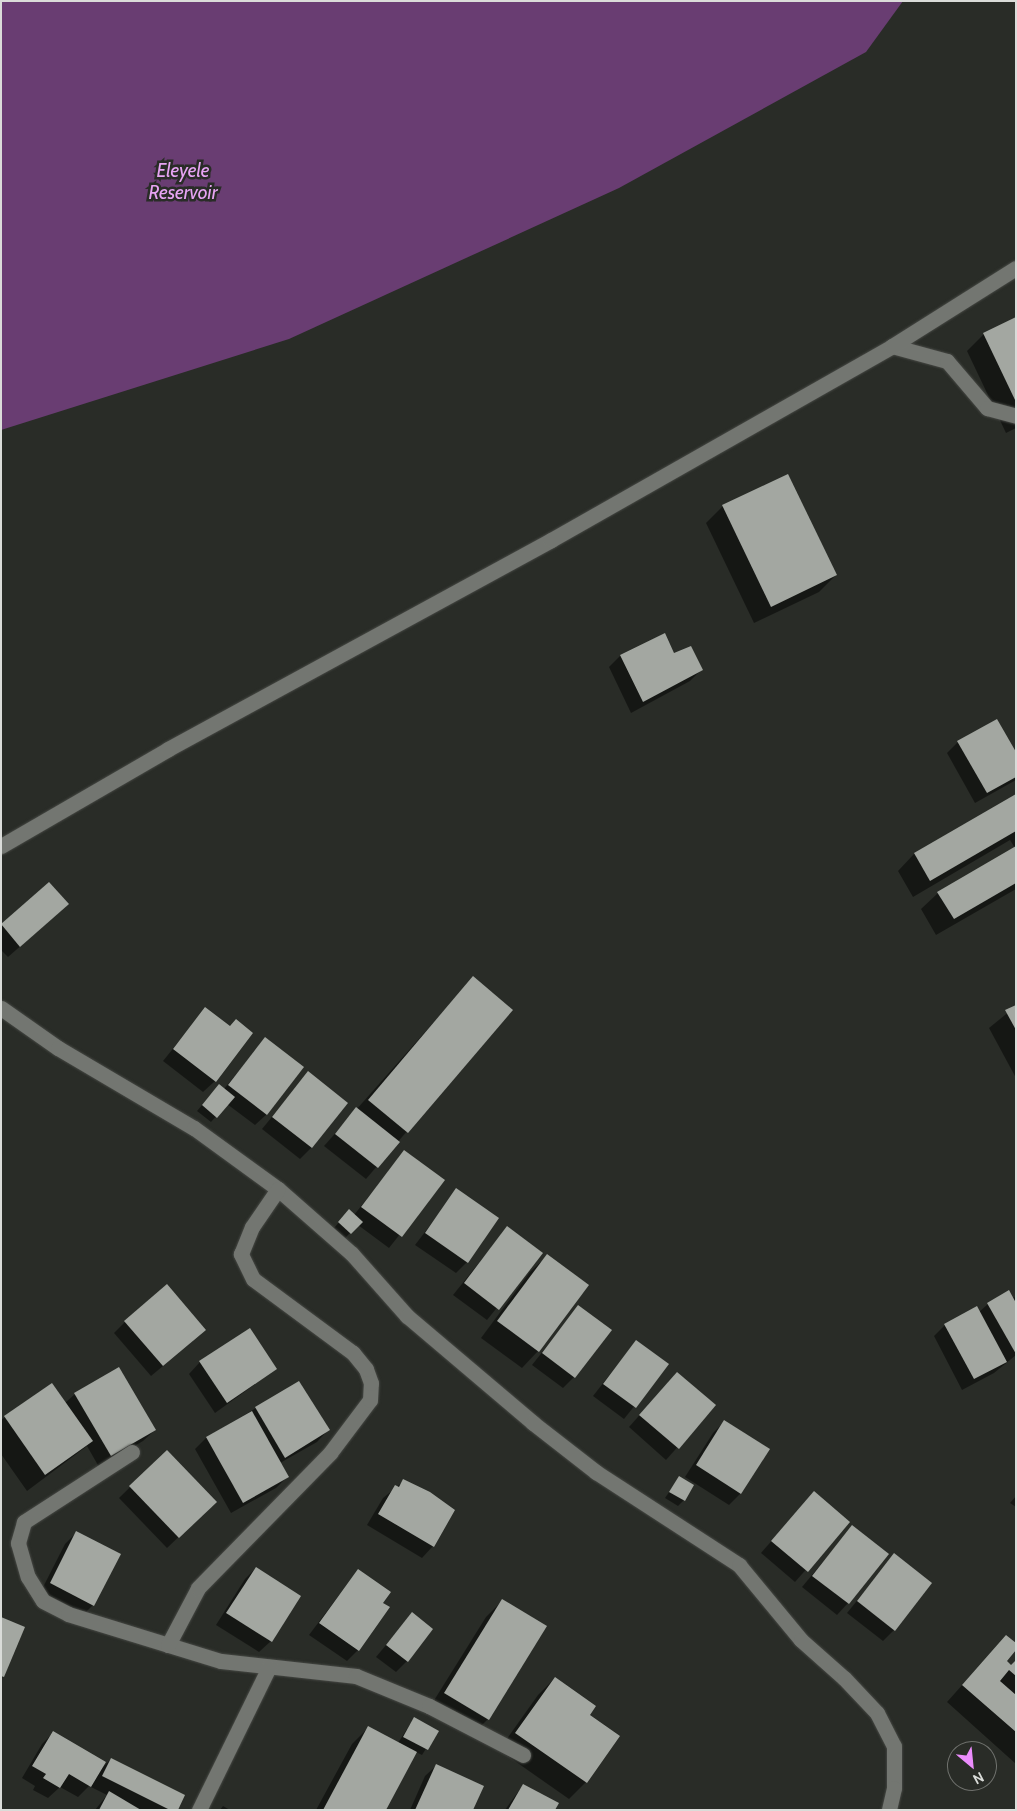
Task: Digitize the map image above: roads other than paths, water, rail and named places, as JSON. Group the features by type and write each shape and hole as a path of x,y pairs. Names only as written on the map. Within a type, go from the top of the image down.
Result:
{"street":[{"path":"1,846 168,749 393,628 892,346 1016,268"},
{"path":"892,346 947,361 987,408 1016,416"},
{"path":"1,1008 58,1048 194,1128 278,1189 352,1254 407,1316 533,1423 596,1472 739,1565 801,1640 844,1678 877,1714 894,1746 894,1788 889,1810"},
{"path":"168,1645 198,1588 330,1453 370,1400 371,1383 353,1353 254,1279 242,1254 252,1227 278,1189"},
{"path":"132,1452 24,1522 18,1543 28,1577 43,1601 68,1614 222,1660 356,1676 428,1706 523,1755"},
{"path":"199,1810 269,1667"}],"water":[{"name":"Eleyele Reservoir","path":"1,1 903,1 866,52 619,188 289,339 1,430"}]}
